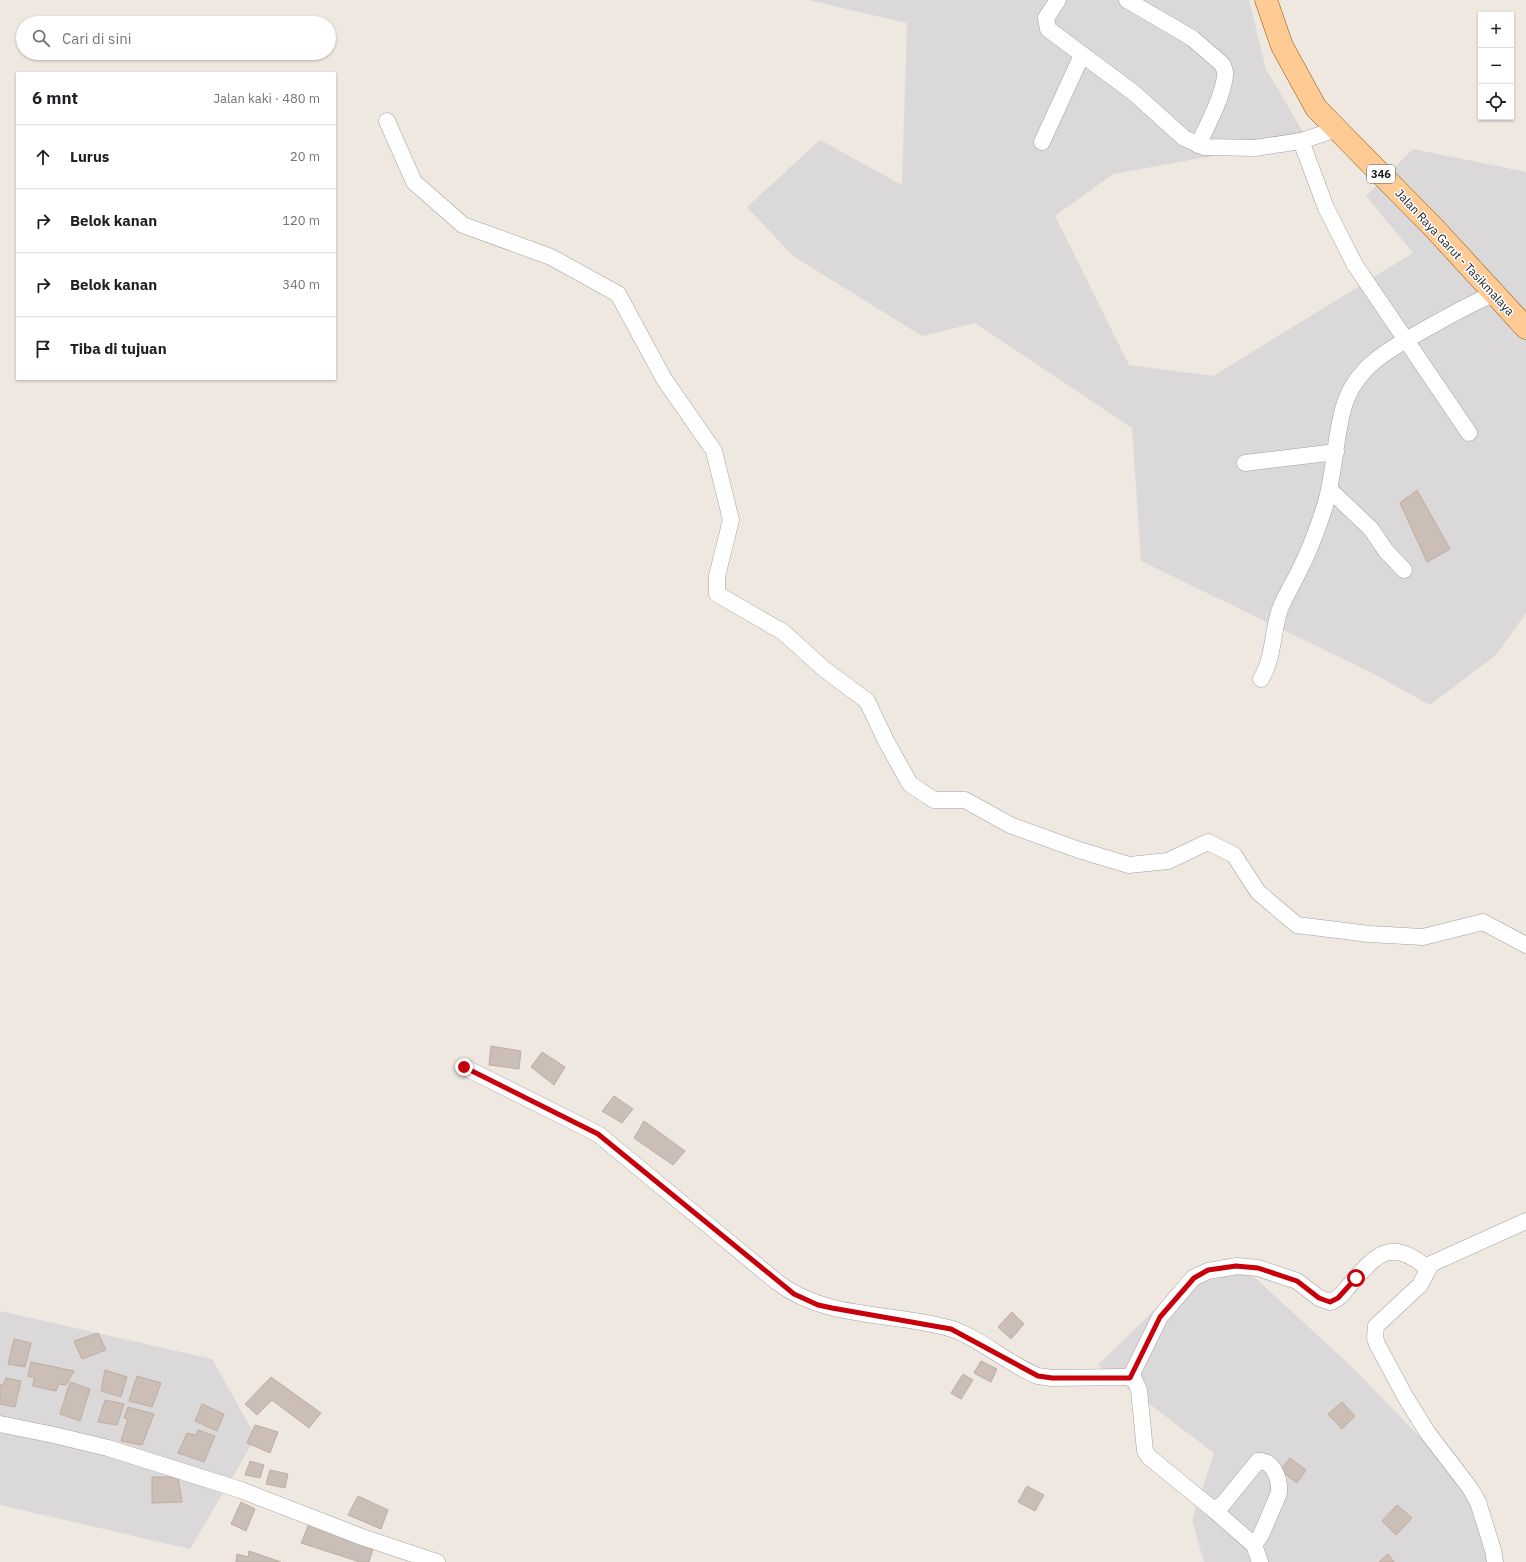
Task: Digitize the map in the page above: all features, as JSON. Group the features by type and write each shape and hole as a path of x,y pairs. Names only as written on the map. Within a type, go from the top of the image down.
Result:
{"main road":[{"name":"Jalan Raya Garut - Tasikmalaya","path":"1266,0 1282,46 1316,108 1495,292 1526,328"}],"street":[{"path":"1058,0 1046,18 1047,27 1134,93 1184,138 1198,145 1217,148 1255,148 1301,141 1337,129"},
{"path":"1128,0 1192,38 1222,64 1225,77 1214,112 1198,145"},
{"path":"1042,142 1082,55"},
{"path":"387,121 414,182 463,225 550,257 618,294 664,379 714,451 731,520 717,576 717,594 783,632 824,669 867,701 886,741 910,784 934,800 965,800 1010,825 1079,850 1129,865 1168,861 1208,842 1234,855 1258,892 1297,925 1369,934 1423,937 1483,922 1526,945"},
{"path":"1301,141 1326,208 1355,265 1469,433"},
{"path":"1261,679 1268,665 1282,604 1306,557 1330,490 1344,405 1353,386 1373,361 1406,339 1461,308 1495,292"},
{"path":"1244,463 1336,452"},
{"path":"1330,490 1371,529 1386,551 1404,570"},
{"path":"464,1067 598,1134 777,1282 806,1300 832,1308 951,1329 1038,1376 1052,1378 1130,1378 1136,1382 1139,1390 1146,1451 1149,1457 1254,1545 1260,1562"},
{"path":"1495,1562 1493,1550 1478,1502 1470,1488 1427,1432 1388,1367 1376,1340 1376,1326 1423,1271 1434,1262 1526,1221"},
{"path":"1130,1378 1160,1317 1194,1278 1208,1270 1236,1266 1258,1268 1297,1281 1319,1298 1330,1302 1338,1298 1364,1269 1380,1255 1389,1251 1397,1251 1423,1271"},
{"path":"0,1424 108,1448 241,1490 362,1537 437,1562"},
{"path":"1214,1510 1223,1504 1255,1463 1262,1461 1273,1469 1279,1477 1279,1493 1261,1535 1254,1545"}],"shaded area":[{"path":"808,0 1249,0 1266,69 1307,139 1113,174 1055,216 1129,365 1213,376 1413,253 1366,196 1413,149 1526,172 1526,613 1496,655 1430,705 1372,673 1141,561 1132,428 975,323 922,336 793,256 747,207 820,140 902,185 907,23"},
{"path":"1238,1262 1353,1368 1470,1489 1488,1562 1204,1562 1192,1520 1214,1453 1098,1365 1177,1288"},
{"path":"0,1311 212,1359 256,1437 190,1549 0,1505"}],"building":[{"path":"1417,490 1450,549 1427,562 1400,503"},
{"path":"491,1046 521,1051 519,1069 489,1065"},
{"path":"542,1052 565,1067 554,1085 531,1067"},
{"path":"614,1096 633,1109 622,1123 602,1111"},
{"path":"644,1121 685,1151 673,1165 634,1138"},
{"path":"1012,1312 1024,1324 1011,1339 998,1327"},
{"path":"98,1333 106,1350 82,1359 74,1341"},
{"path":"14,1339 31,1343 25,1367 8,1364"},
{"path":"981,1361 997,1369 991,1382 974,1373"},
{"path":"31,1362 74,1371 66,1385 59,1384 56,1391 33,1386 34,1378 28,1376"},
{"path":"105,1370 127,1377 121,1397 101,1391"},
{"path":"963,1374 973,1380 961,1399 951,1393"},
{"path":"137,1376 161,1383 152,1407 129,1401"},
{"path":"271,1377 321,1413 309,1428 272,1400 257,1415 245,1404"},
{"path":"6,1378 21,1381 15,1407 0,1404 0,1384 3,1385"},
{"path":"70,1382 90,1389 80,1421 60,1414"},
{"path":"105,1400 124,1404 117,1425 98,1422"},
{"path":"1342,1402 1355,1416 1342,1429 1328,1414"},
{"path":"202,1404 224,1414 217,1431 195,1421"},
{"path":"128,1407 154,1414 142,1445 121,1441 128,1419 124,1418"},
{"path":"255,1425 278,1432 270,1453 247,1443"},
{"path":"198,1430 215,1436 204,1462 178,1453 187,1433 196,1435"},
{"path":"1290,1458 1306,1470 1297,1483 1280,1470"},
{"path":"250,1461 264,1465 260,1478 245,1475"},
{"path":"270,1470 288,1474 285,1488 266,1484"},
{"path":"152,1477 178,1477 182,1502 152,1503"},
{"path":"1027,1486 1044,1495 1035,1511 1018,1502"},
{"path":"358,1496 388,1510 381,1529 348,1515"},
{"path":"241,1502 255,1509 246,1531 231,1524"},
{"path":"1397,1505 1412,1518 1396,1535 1382,1521"},
{"path":"309,1524 373,1549 369,1562 360,1562 301,1543"},
{"path":"249,1551 281,1562 236,1562 237,1554 248,1557"},
{"path":"1388,1554 1394,1562 1379,1562"}],"route":[{"path":"464,1067 598,1134 777,1282 794,1294 818,1305 944,1327 958,1331 1030,1373 1038,1376 1052,1378 1130,1378 1160,1317 1194,1278 1208,1270 1236,1266 1258,1268 1297,1281 1319,1298 1330,1302 1338,1298 1356,1278"}]}
